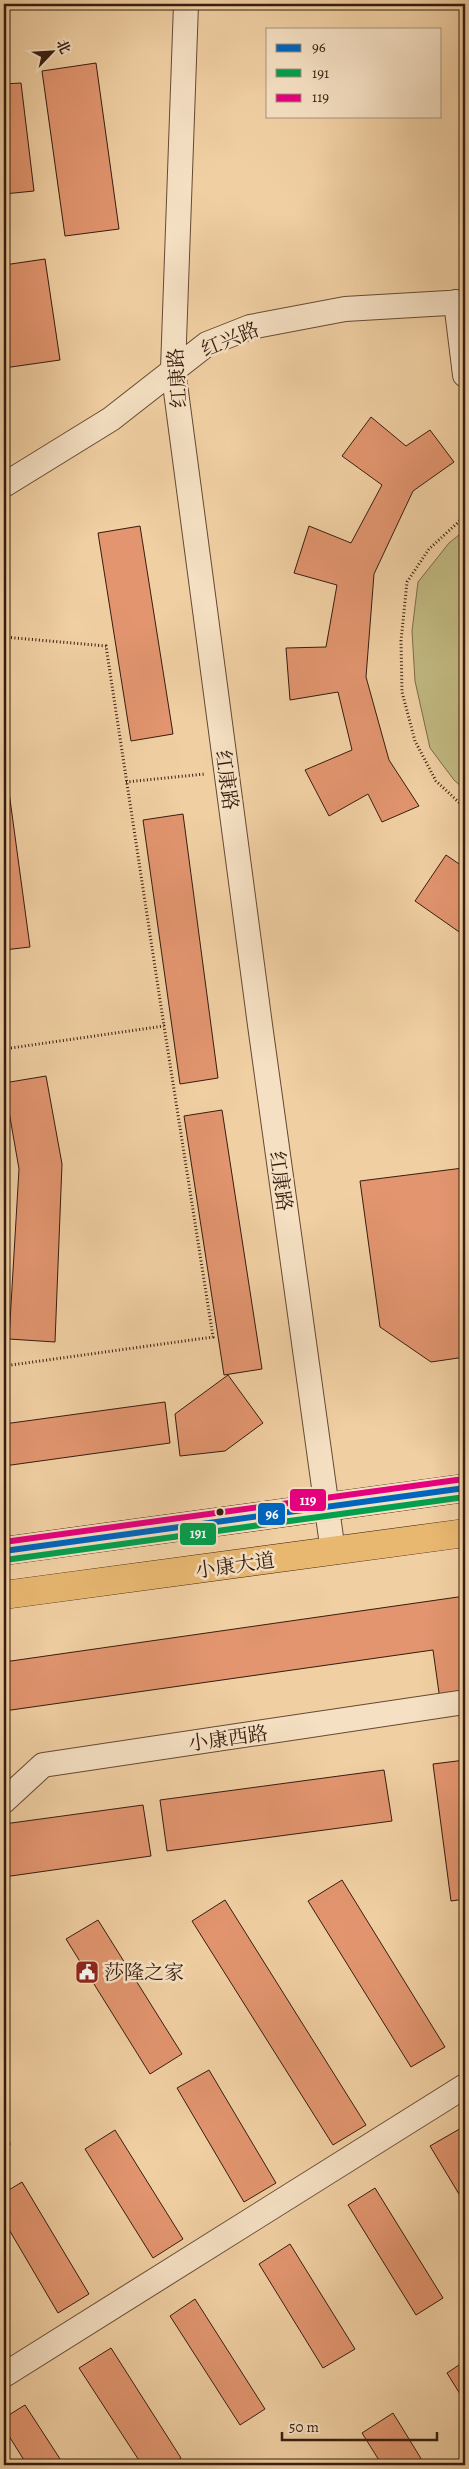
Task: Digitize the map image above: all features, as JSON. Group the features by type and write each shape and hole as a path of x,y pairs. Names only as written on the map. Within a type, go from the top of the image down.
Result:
{"main road":[{"path":"4,1551 465,1488"},
{"name":"小康大道","path":"4,1595 465,1533"}],"street":[{"name":"红康路","path":"186,4 173,369 333,1552"},
{"name":"红兴路","path":"4,485 111,419 207,344 250,327 345,309 460,302"},
{"path":"460,302 465,375"},
{"name":"小康西路","path":"4,1801 43,1765 465,1702"},
{"path":"4,2375 465,2086"}],"path":[{"path":"465,516 428,549 407,582 401,641 402,692 415,741 436,781 465,808"},
{"path":"4,636 106,646 212,1337 4,1366"},
{"path":"126,782 226,772"},
{"path":"4,1049 164,1026"}],"shaded area":[{"path":"465,530 465,790 454,780 430,748 415,681 412,631 418,582 449,543"}],"building":[{"path":"96,63 119,229 65,236 42,71"},
{"path":"21,83 34,191 4,194 4,84"},
{"path":"45,259 60,360 4,368 4,265"},
{"path":"371,417 406,446 430,430 454,462 413,491 374,574 366,677 389,760 419,806 382,822 368,794 329,816 305,770 352,750 338,692 290,700 286,648 326,647 337,585 294,573 309,526 351,543 382,485 342,456"},
{"path":"140,526 173,734 131,741 98,533"},
{"path":"4,755 30,947 4,950"},
{"path":"183,814 218,1078 180,1084 143,820"},
{"path":"446,855 465,868 465,936 415,901"},
{"path":"46,1076 62,1164 55,1342 9,1339 19,1169 4,1083"},
{"path":"222,1110 262,1369 224,1375 184,1116"},
{"path":"463,1168 465,1187 465,1357 431,1362 380,1327 360,1181"},
{"path":"228,1375 263,1423 225,1451 180,1456 175,1414"},
{"path":"165,1402 170,1443 4,1466 4,1424"},
{"path":"465,1596 465,1696 440,1700 433,1650 4,1711 4,1662"},
{"path":"465,1760 465,1899 451,1901 433,1764"},
{"path":"384,1770 392,1821 167,1851 160,1800"},
{"path":"143,1805 151,1856 4,1877 4,1824"},
{"path":"342,1880 445,2047 411,2067 308,1901"},
{"path":"225,1900 366,2125 333,2145 192,1921"},
{"path":"98,1920 182,2054 150,2074 66,1939"},
{"path":"209,2070 276,2183 244,2202 177,2088"},
{"path":"4,2090 10,2145 4,2145"},
{"path":"463,2127 465,2131 465,2204 430,2146"},
{"path":"115,2130 183,2239 153,2258 85,2149"},
{"path":"22,2182 89,2294 58,2313 4,2221 4,2193"},
{"path":"375,2188 443,2298 416,2315 348,2205"},
{"path":"290,2244 355,2349 323,2368 259,2264"},
{"path":"195,2299 265,2409 240,2425 170,2316"},
{"path":"111,2348 181,2458 170,2465 142,2465 79,2368"},
{"path":"465,2361 465,2402 447,2373"},
{"path":"25,2405 64,2465 27,2465 4,2428 4,2418"},
{"path":"393,2413 425,2465 382,2465 362,2433"}],"transit line":[{"name":"119","path":"4,1542 464,1479"},
{"name":"96","path":"4,1551 465,1488"},
{"name":"191","path":"5,1560 465,1497"}],"place":[{"name":"莎隆之家","path":"87,1972"}]}
